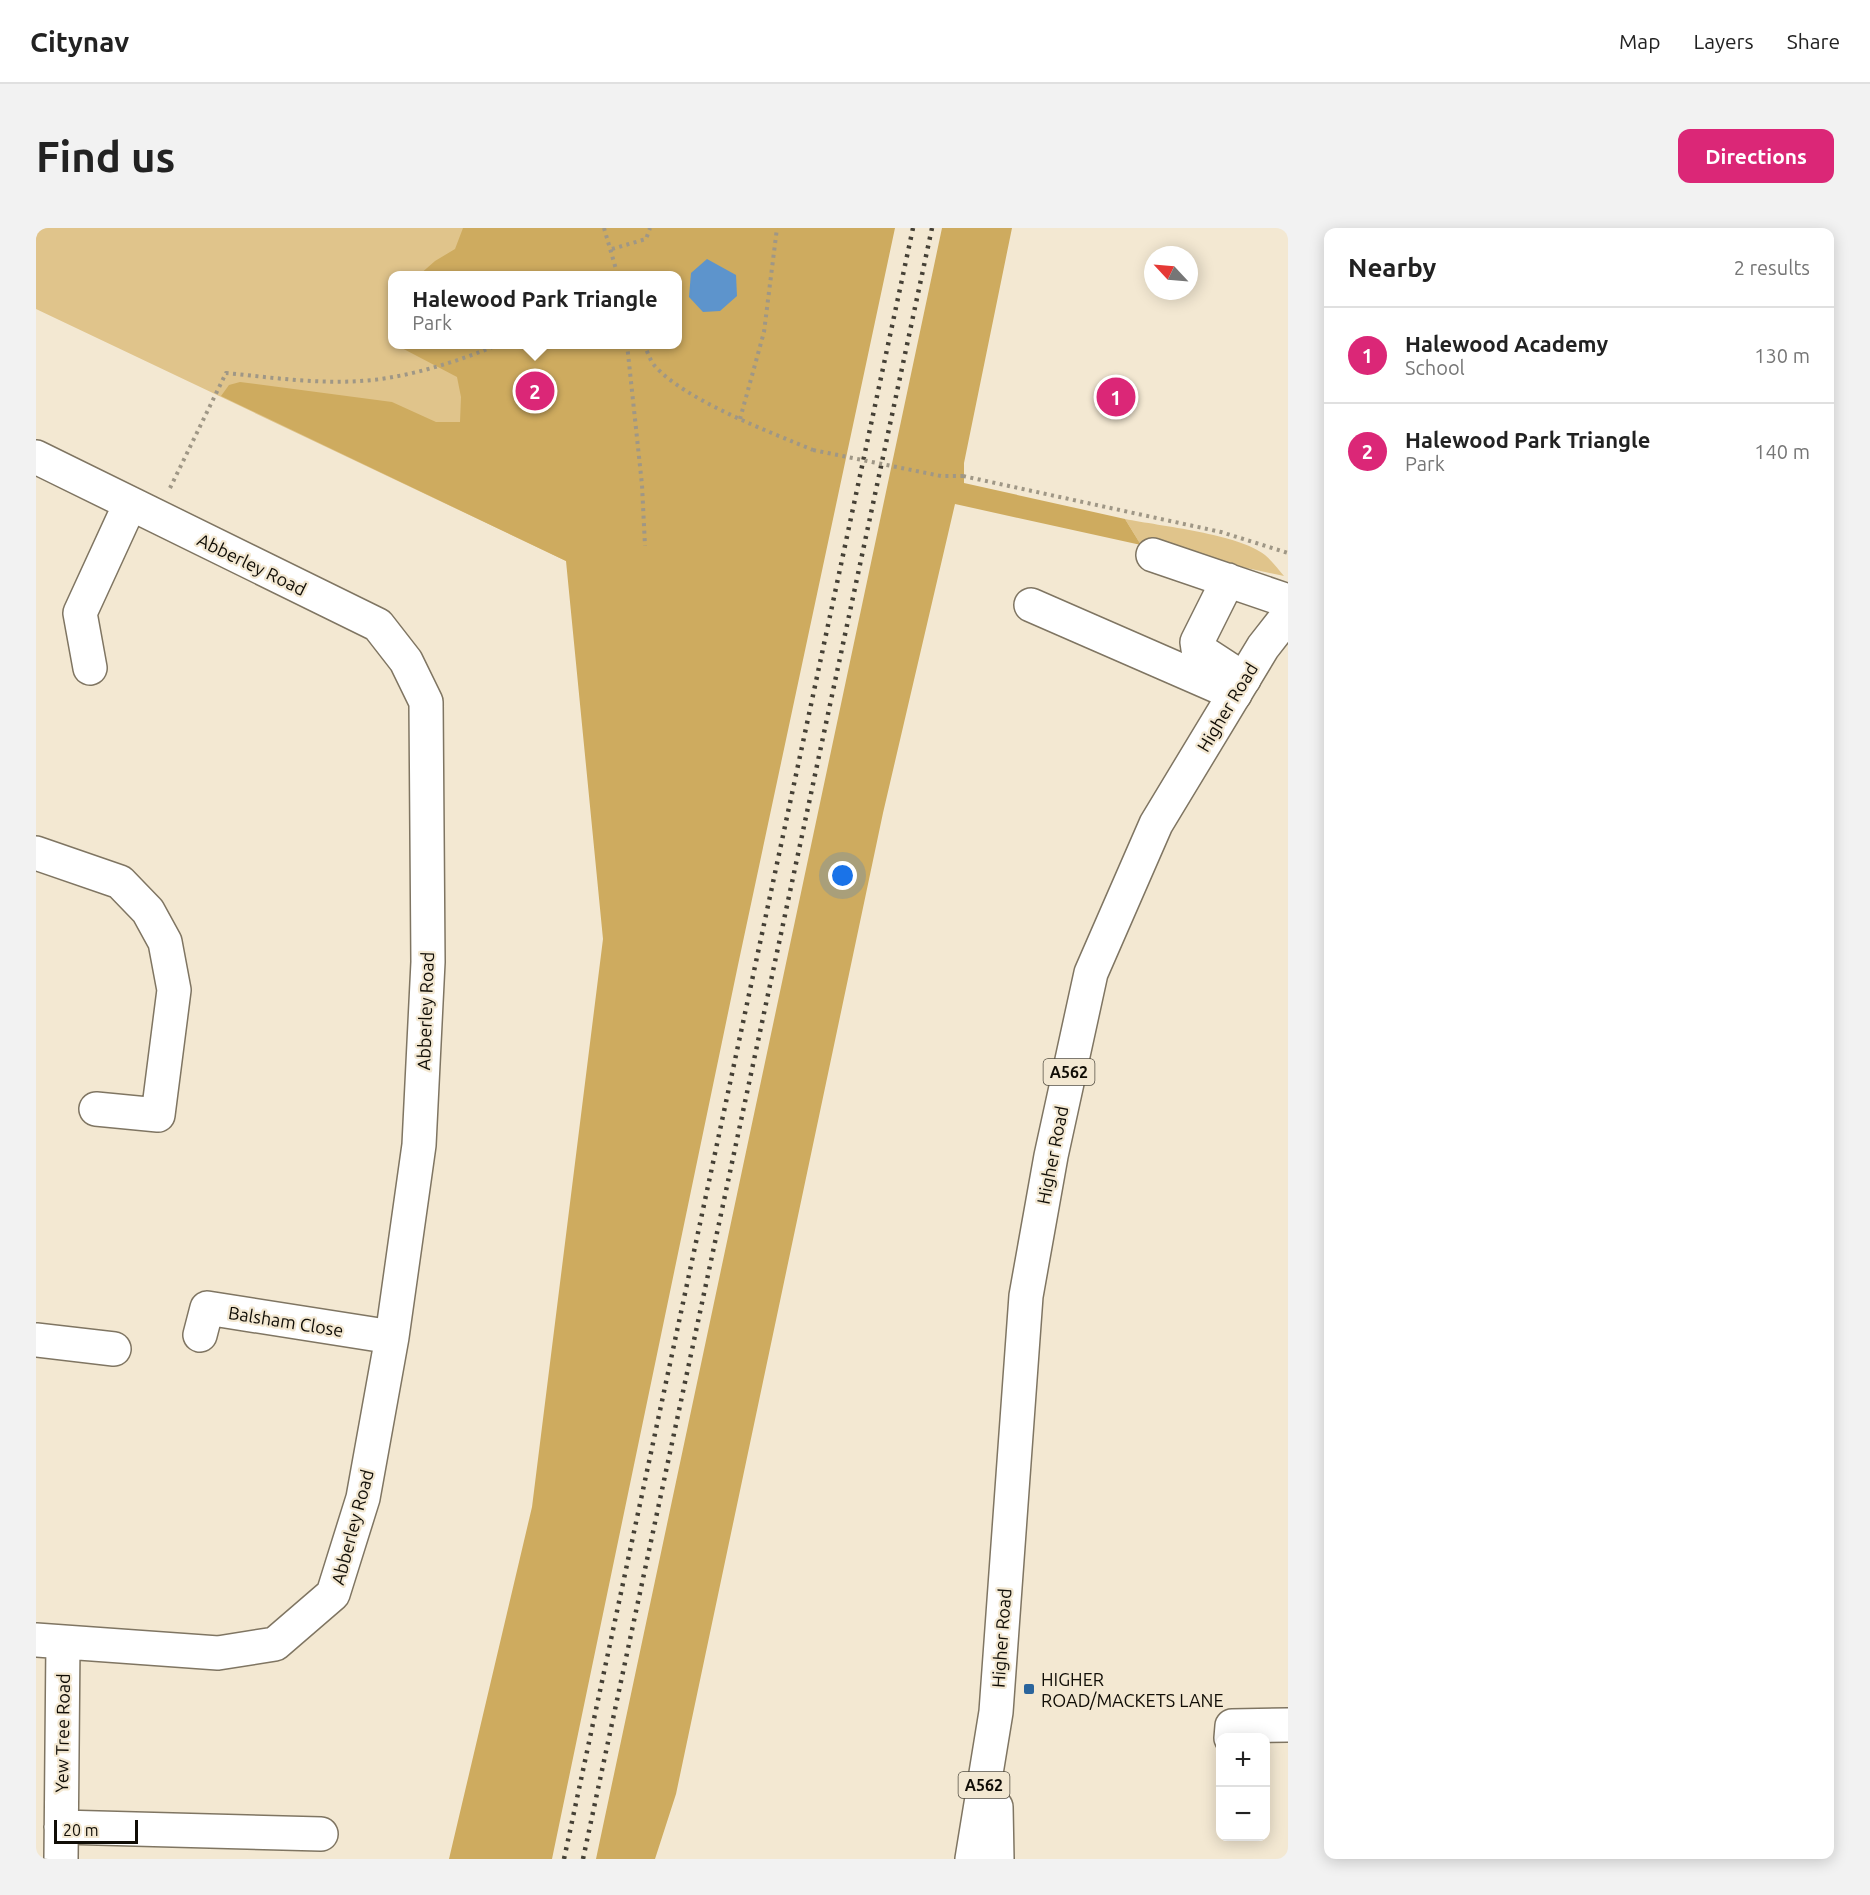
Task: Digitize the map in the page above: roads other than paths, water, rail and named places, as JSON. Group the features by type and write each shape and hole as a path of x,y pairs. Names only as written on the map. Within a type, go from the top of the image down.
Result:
{"main road":[{"name":"Abberley Road","path":"36,457 378,625 406,661 426,702 428,962 419,1145 392,1337 363,1498 333,1594 274,1644 218,1653 162,1647"},
{"path":"90,668 80,613 143,510"},
{"path":"1153,555 1288,601"},
{"path":"1228,580 1197,642 1198,649 1239,686"},
{"path":"1031,605 1239,686"},
{"name":"Higher Road","path":"997,1859 996,1712 1026,1296 1051,1156 1091,973 1156,824 1263,647 1288,615"},
{"path":"36,853 120,882 148,911 165,942 174,990 158,1114 96,1109"},
{"name":"Balsham Close","path":"201,1335 207,1308 392,1337"},
{"path":"36,1340 114,1349"},
{"name":"Yew Tree Road","path":"61,1859 50,1641 162,1647"},
{"name":"Higher Road","path":"972,1859 996,1712"},
{"path":"1232,1733 1232,1726 1288,1725"},
{"path":"61,1827 321,1834"}],"water":[{"path":"707,259 736,275 737,296 720,311 703,312 689,297 691,273"}],"railway":[{"path":"564,1859 913,228"},
{"path":"583,1859 932,228"}],"place":[{"name":"Halewood Park Triangle","path":"535,391"},
{"name":"Halewood Academy","path":"1116,397"},
{"name":"HIGHER ROAD/MACKETS LANE","path":"1029,1689"}]}
